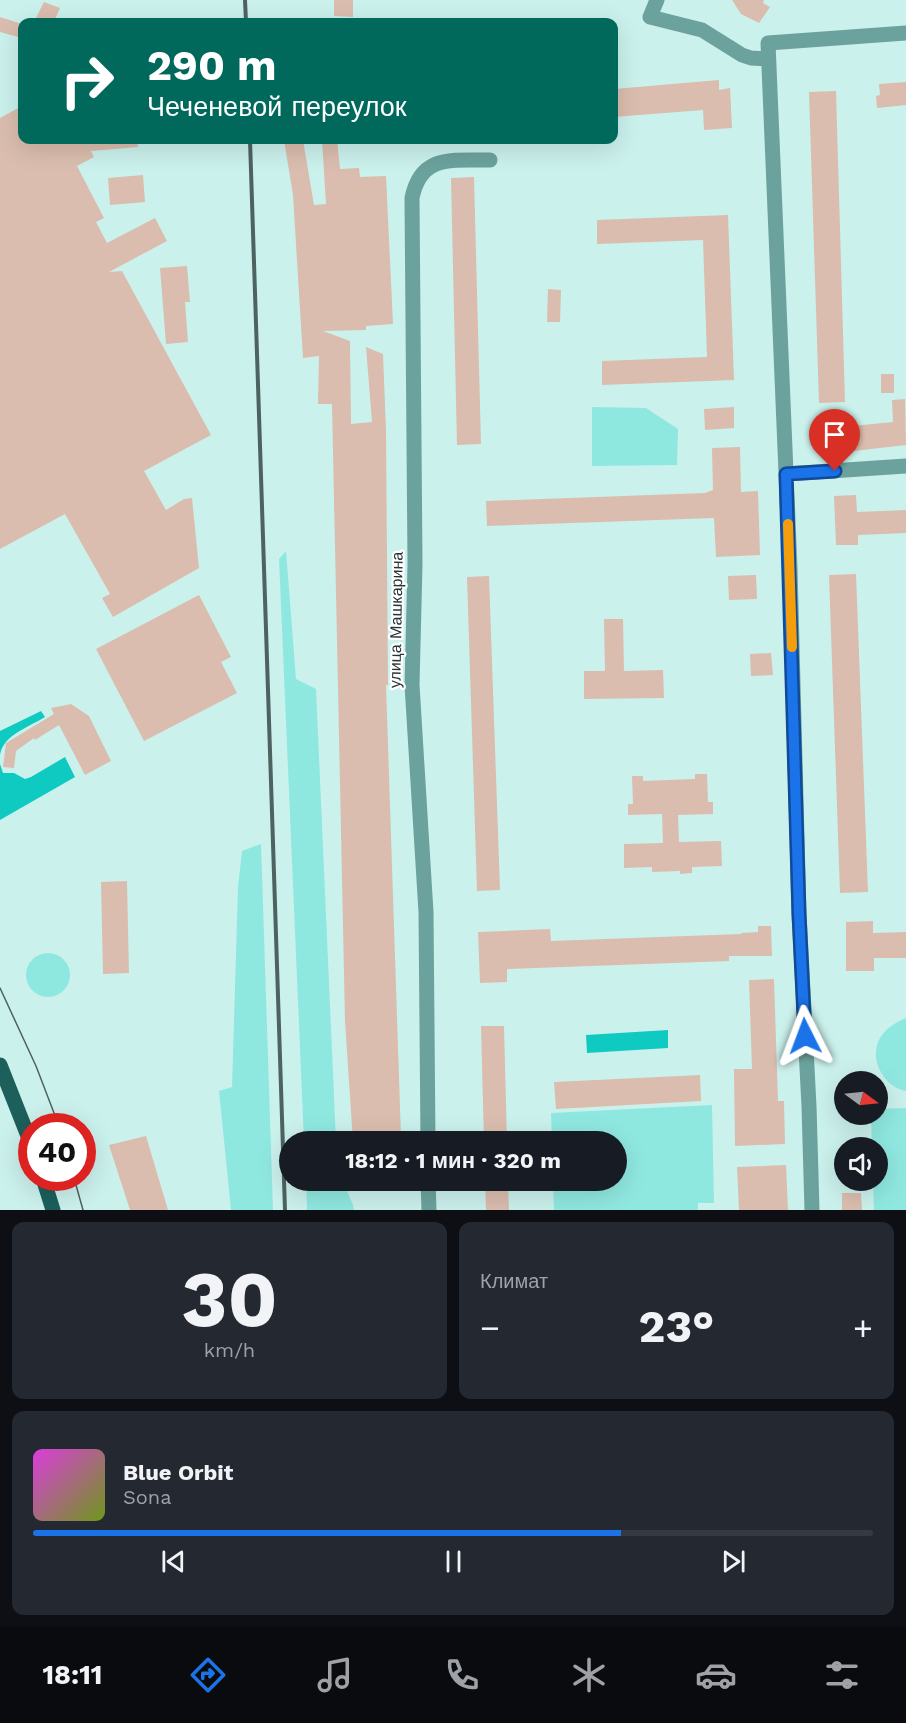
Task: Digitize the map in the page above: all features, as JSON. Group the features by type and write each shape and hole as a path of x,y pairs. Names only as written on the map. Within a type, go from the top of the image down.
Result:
{"main road":[{"path":"0,1065 19,1113"},
{"path":"47,1191 52,1210"}],"street":[{"path":"657,0 650,17 702,30 742,55 751,58 768,51 906,33"},
{"path":"768,51 786,474 799,914 812,1210"},
{"name":"улица Машкарина","path":"428,1131 426,912 412,685 415,564 412,198 417,178 429,166 447,161 490,160"},
{"path":"786,474 906,466"},
{"path":"428,1191 429,1210"}],"shaded area":[{"path":"592,407 646,408 678,429 677,465 592,466"},
{"path":"286,551 296,679 316,689 336,1131 304,1131 279,559"},
{"path":"41,711 45,717 11,737 2,748 0,755 0,731"},
{"path":"65,757 75,777 0,820 0,764 3,773 14,773 25,779"},
{"path":"261,844 273,1210 231,1210 219,1091 232,1087 238,887 242,851"},
{"path":"48,953 63,960 70,975 63,990 48,997 33,990 26,975 33,960"},
{"path":"906,1018 906,1091 888,1081 888,1071 880,1071 876,1055 882,1035"},
{"path":"668,1030 668,1048 587,1053 586,1035"},
{"path":"712,1105 714,1203 698,1203 698,1210 554,1210 553,1191 627,1191 627,1131 552,1131 551,1113"},
{"path":"906,1108 906,1210 874,1210 873,1191 888,1191 888,1137 872,1137 871,1125 888,1125 888,1109"},
{"path":"306,1191 347,1191 354,1210 307,1210"}],"building":[{"path":"334,0 353,0 353,17 334,16"},
{"path":"732,0 764,0 763,3 770,7 759,23 741,14"},
{"path":"44,2 60,8 56,18 36,18"},
{"path":"0,17 18,23 18,37 0,32"},
{"path":"719,80 719,90 730,88 732,128 704,130 703,110 618,117 618,89"},
{"path":"906,82 906,105 877,108 876,96 880,95 879,84"},
{"path":"836,91 845,402 819,403 809,92"},
{"path":"18,108 18,144 138,144 138,147 91,151 94,157 77,166 104,218 96,222 107,243 155,218 167,241 109,272 122,271 211,435 144,471 166,510 184,499 192,498 199,568 113,617 102,598 110,594 65,514 0,549 0,118"},
{"path":"285,144 304,144 314,205 326,204 322,144 337,144 340,169 359,168 360,177 386,176 393,324 366,326 366,330 323,331 350,341 351,424 372,422 366,347 383,354 386,431 388,685 386,685 401,1131 352,1131 345,1021 332,404 318,404 319,356 303,358 293,195"},
{"path":"143,175 145,202 110,205 108,178"},
{"path":"474,177 481,444 457,445 451,178"},
{"path":"728,215 734,380 602,385 602,361 707,357 703,240 597,244 597,220"},
{"path":"187,266 190,302 185,302 188,342 166,344 160,268"},
{"path":"548,289 561,290 560,322 547,322"},
{"path":"881,374 894,374 894,393 881,393"},
{"path":"905,399 906,445 819,455 817,435 831,433 831,428 893,422 892,400"},
{"path":"734,407 734,428 705,430 704,409"},
{"path":"740,447 741,492 758,491 760,555 716,557 714,518 487,526 486,501 705,493 713,490 712,448"},
{"path":"856,495 857,512 906,510 906,533 858,535 858,545 836,545 834,496"},
{"path":"856,574 868,892 840,893 829,575"},
{"path":"756,575 757,599 729,600 728,576"},
{"path":"489,576 500,890 477,891 467,577"},
{"path":"199,595 231,657 221,662 237,693 144,741 96,649"},
{"path":"604,619 623,619 624,671 663,670 664,698 584,699 584,671 605,671"},
{"path":"771,653 773,675 751,676 750,654"},
{"path":"71,704 89,716 111,761 85,775 59,725 35,740 34,738 16,751 14,768 3,767 6,743 54,714 51,708"},
{"path":"695,774 707,774 708,802 713,802 713,814 678,815 679,842 721,841 722,866 692,867 692,873 680,874 680,871 652,872 652,867 624,868 624,844 663,843 662,814 628,815 628,804 633,804 632,776 643,776 643,781 695,779"},
{"path":"127,881 129,973 103,974 101,882"},
{"path":"873,921 873,933 906,932 906,958 874,958 874,971 846,971 846,922"},
{"path":"758,926 771,926 772,956 729,956 729,961 507,969 507,982 480,983 478,932 550,929 551,941 741,934 758,932"},
{"path":"774,979 778,1101 784,1101 785,1144 735,1146 734,1069 752,1069 749,980"},
{"path":"481,1026 504,1026 507,1131 484,1131"},
{"path":"700,1075 701,1101 556,1109 554,1082"},
{"path":"146,1136 168,1210 130,1210 109,1145"},
{"path":"786,1165 788,1210 739,1210 737,1167"},
{"path":"485,1191 508,1191 509,1210 486,1210"},
{"path":"842,1193 861,1193 862,1210 842,1210"}],"tram line":[{"path":"0,988 36,1066 54,1113"},
{"path":"78,1191 83,1210"}],"railway":[{"path":"245,0 246,18"},
{"path":"250,144 285,1210"}],"slow traffic":[{"path":"788,524 792,647"}],"route":[{"path":"805,1036 799,914 786,474 835,471"}]}
